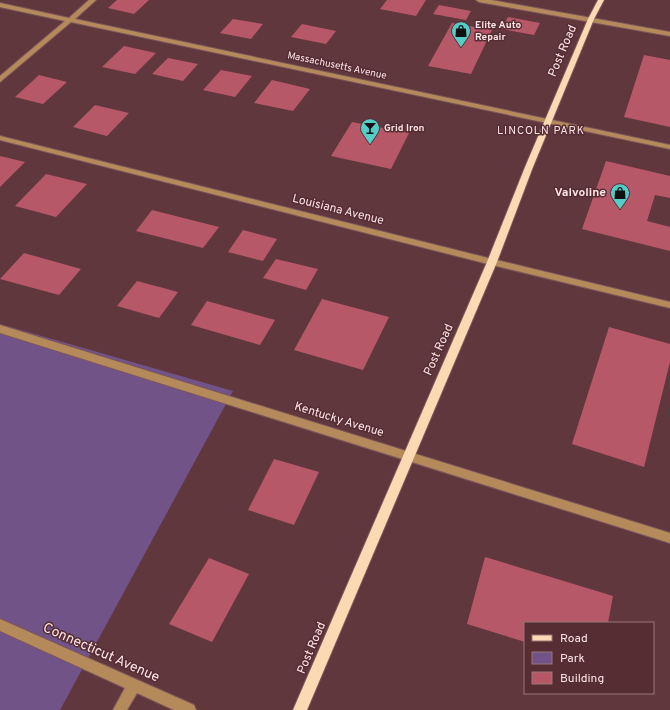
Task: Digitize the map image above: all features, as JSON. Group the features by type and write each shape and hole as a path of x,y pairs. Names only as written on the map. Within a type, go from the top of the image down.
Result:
{"main road":[{"name":"Post Road","path":"300,710 492,262 548,122 591,19 601,0"}],"street":[{"path":"0,80 93,0"},
{"path":"479,0 670,34"},
{"path":"523,0 545,12"},
{"name":"Massachusetts Avenue","path":"0,5 670,147"},
{"name":"Louisiana Avenue","path":"0,138 492,262 670,305"},
{"name":"Kentucky Avenue","path":"0,329 408,455 670,538"},
{"name":"Connecticut Avenue","path":"0,625 190,710"},
{"path":"120,710 134,685"}],"green space":[{"path":"0,324 233,391 60,710 0,710"}],"building":[{"path":"117,0 149,0 134,14 108,8"},
{"path":"387,0 426,0 416,16 380,9"},
{"path":"439,5 471,11 466,20 433,14"},
{"path":"508,17 540,23 534,35 502,29"},
{"path":"233,19 263,24 251,39 220,33"},
{"name":"Elite Auto Repair","path":"452,23 492,30 471,74 428,66"},
{"path":"302,24 336,31 326,44 291,37"},
{"path":"124,46 156,53 135,74 102,67"},
{"path":"644,55 670,60 670,127 624,117"},
{"path":"168,58 198,64 183,81 152,74"},
{"path":"221,70 252,76 235,97 203,90"},
{"path":"39,75 67,82 43,104 15,97"},
{"path":"272,80 310,89 293,111 254,103"},
{"path":"95,105 129,113 107,136 73,127"},
{"name":"Grid Iron","path":"352,122 409,133 391,169 331,156"},
{"path":"0,156 25,162 0,187"},
{"name":"Valvoline","path":"606,161 670,176 670,198 655,195 647,221 670,227 670,251 582,229"},
{"path":"46,174 87,184 56,217 15,206"},
{"path":"152,210 219,227 203,248 136,231"},
{"path":"243,230 277,239 263,261 228,252"},
{"path":"24,253 81,269 59,295 0,279"},
{"path":"276,259 318,269 306,290 263,278"},
{"path":"137,281 178,292 159,318 117,306"},
{"path":"322,299 389,317 363,370 294,350"},
{"path":"207,301 275,320 260,345 191,325"},
{"path":"609,327 670,344 670,362 644,467 572,444"},
{"path":"274,459 319,472 294,525 248,510"},
{"path":"485,557 613,596 608,622 524,622 524,642 467,624"},
{"path":"209,558 249,574 212,642 169,624"}],"place":[{"name":"Elite Auto Repair","path":"461,48"},
{"name":"Grid Iron","path":"370,145"},
{"name":"Valvoline","path":"620,210"}],"district":[{"name":"LINCOLN PARK","path":"541,131"}]}
